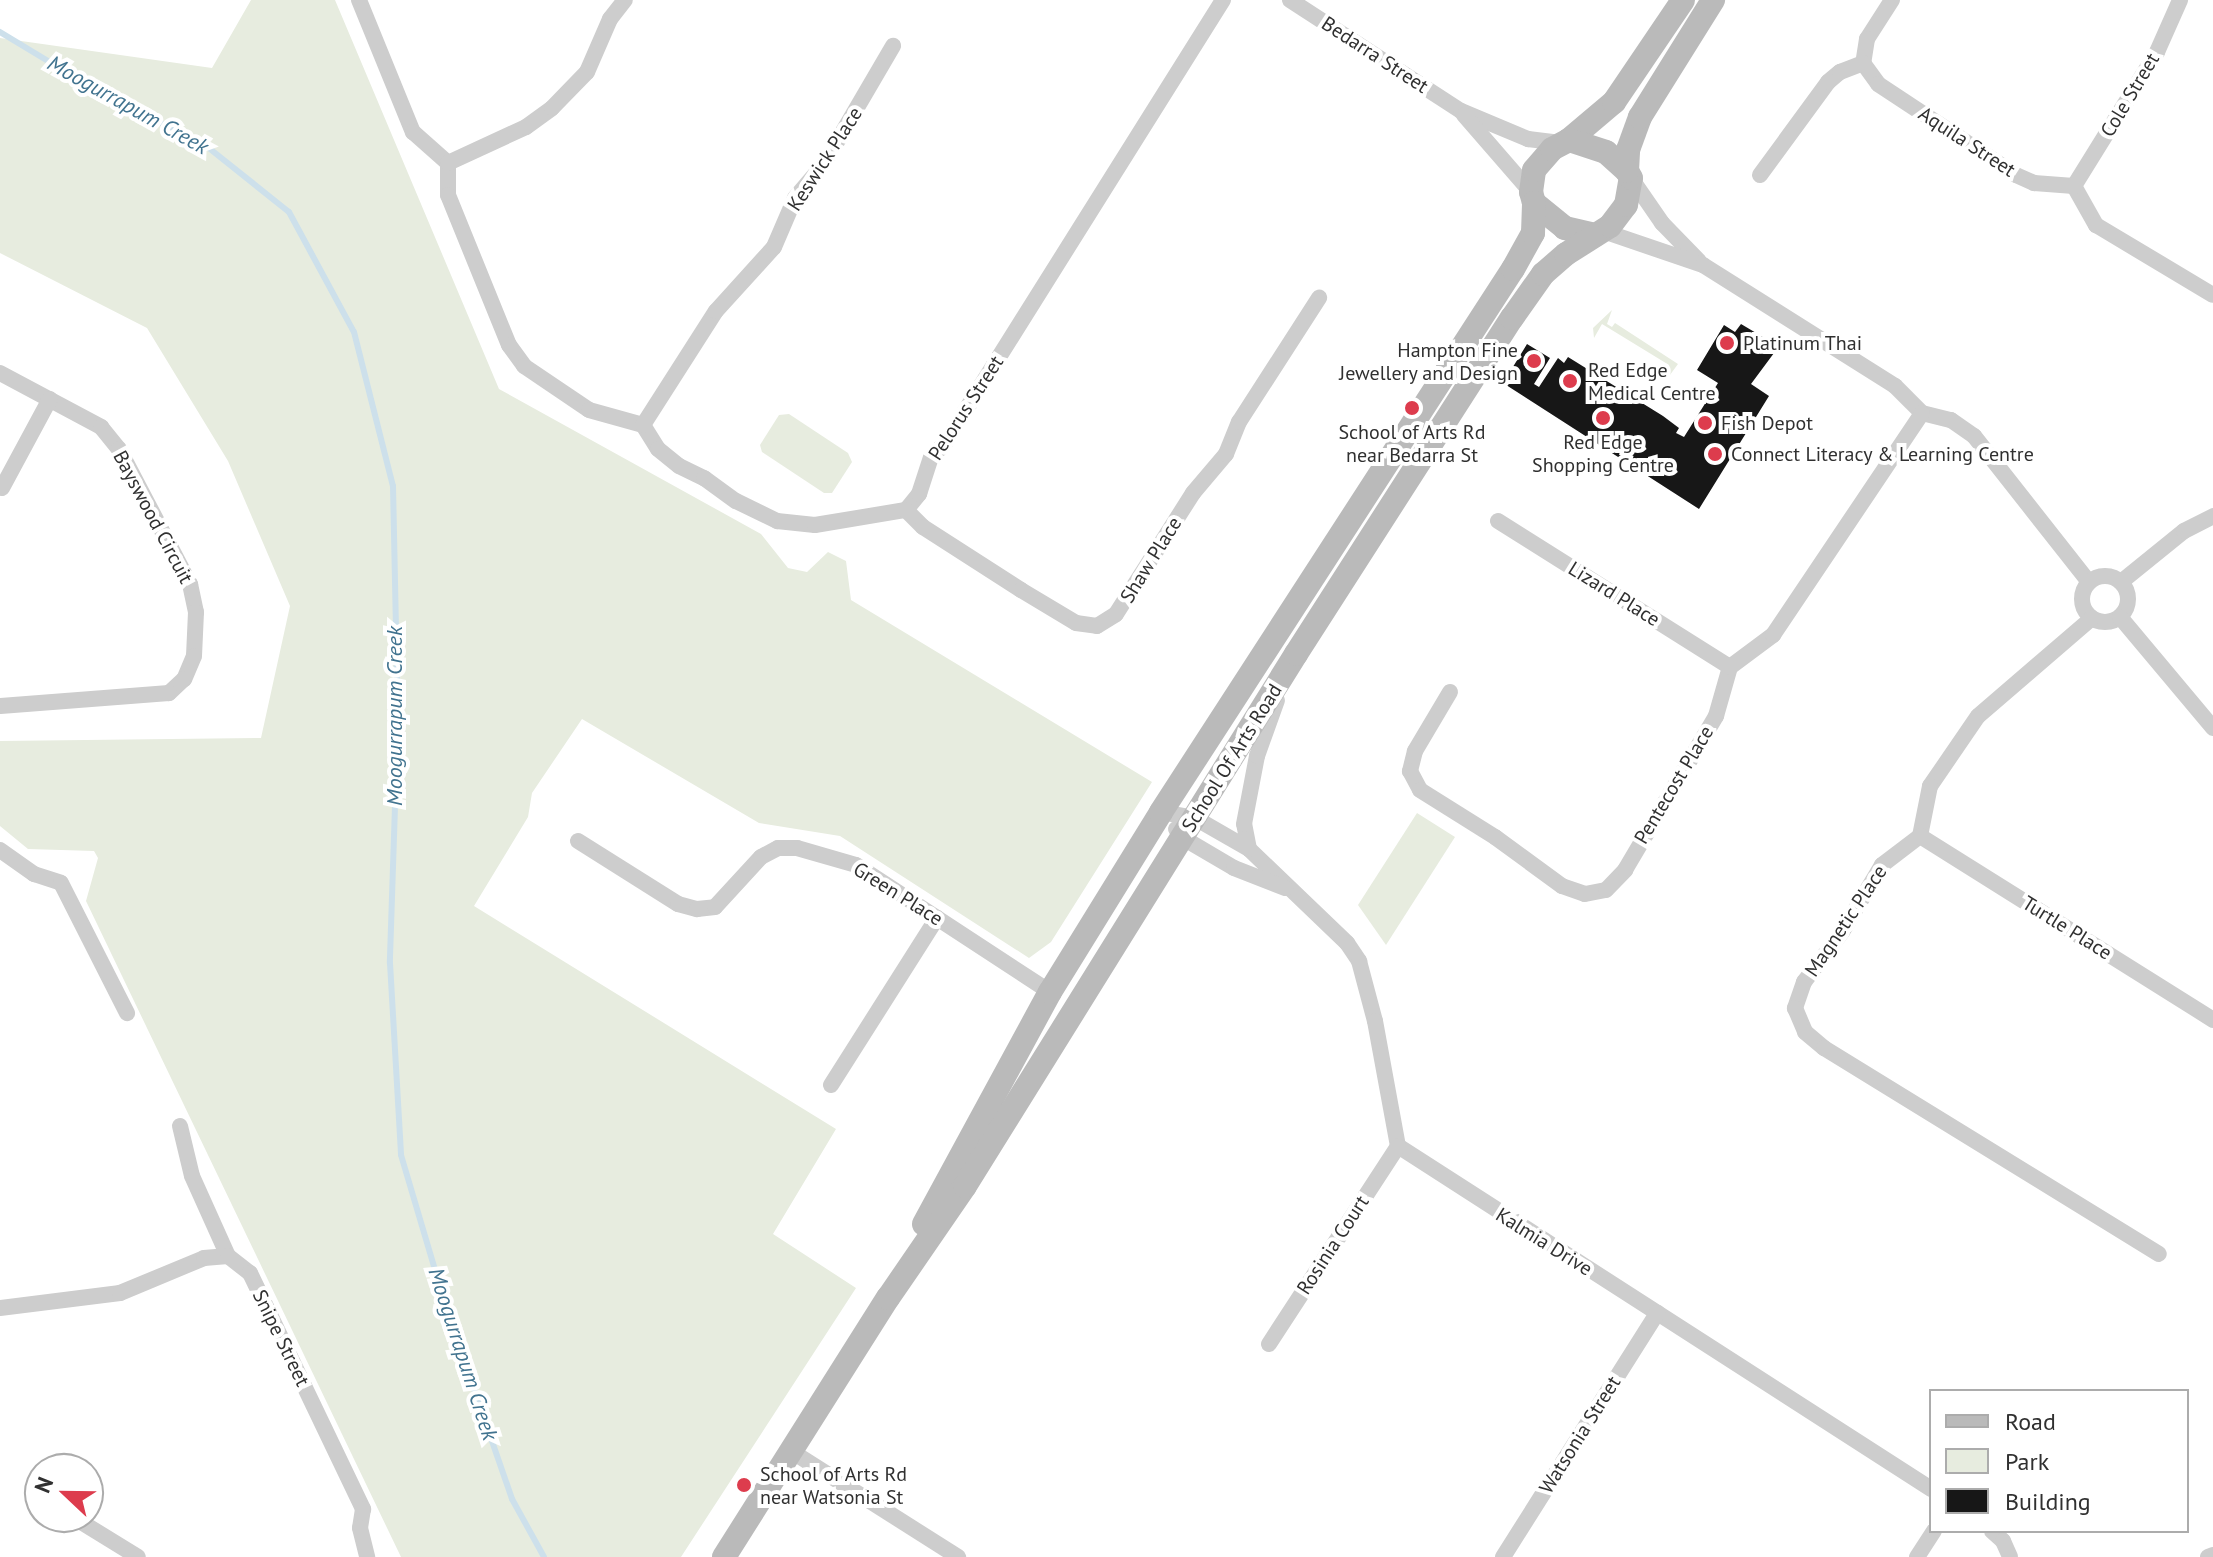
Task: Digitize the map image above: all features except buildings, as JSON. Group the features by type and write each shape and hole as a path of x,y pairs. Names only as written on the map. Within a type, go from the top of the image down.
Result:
{"street":[{"path":"359,0 413,132 448,163 448,195 509,345 524,366 589,410 643,425 658,449 679,466 777,521 815,525 906,510"},
{"path":"448,163 526,127 552,108 587,72 610,19 625,0"},
{"name":"Pelorus Street","path":"906,510 919,494 931,458 945,443 1223,0"},
{"name":"Bedarra Street","path":"1290,0 1461,111 1528,139 1566,141"},
{"path":"1683,0 1614,102 1540,160 1533,198 1565,228 1599,233 1703,265"},
{"path":"1599,233 1626,205 1628,150 1636,124 1713,0"},
{"path":"1760,175 1828,82 1840,72 1863,63 1867,39 1892,0"},
{"name":"Cole Street","path":"2074,186 2157,52 2180,0"},
{"name":"Keswick Place","path":"643,425 716,311 774,247 795,198 824,164 893,46"},
{"name":"Aquila Street","path":"1863,63 1878,84 2016,175 2034,183 2074,186"},
{"name":"Bedarra Street","path":"1461,111 1533,198"},
{"path":"1566,141 1606,152 1629,174 1662,223 1703,265 1895,386 1922,413 1951,420 1974,436 2089,582"},
{"path":"2074,186 2096,225 2213,295"},
{"name":"School Of Arts Road","path":"888,1298 947,1178 1050,992 1161,812 1505,281 1533,233 1533,198"},
{"name":"School Of Arts Road","path":"724,1557 888,1298 965,1186 1296,654 1512,318 1543,274 1599,233"},
{"name":"Shaw Place","path":"906,510 923,527 1021,590 1076,623 1097,626 1116,614 1193,493 1226,454 1239,422 1319,298"},
{"name":"Bayswood Circuit","path":"0,373 101,427 119,449 190,584 196,612 194,656 184,679 169,693 0,706"},
{"path":"2,488 50,399"},
{"path":"1730,667 1773,635 1922,413"},
{"path":"2121,582 2184,531 2213,516"},
{"name":"Lizard Place","path":"1498,521 1730,667"},
{"path":"2109,576 2121,582 2128,600 2120,617 2108,622 2092,618 2082,603 2081,595 2089,582 2109,576"},
{"path":"2120,617 2213,728"},
{"path":"1920,836 1930,786 1978,716 2092,618"},
{"path":"1249,849 1244,824 1257,756 1296,654"},
{"name":"Pentecost Place","path":"1450,692 1415,751 1410,771 1420,790 1495,837 1562,886 1585,894 1606,890 1625,870 1716,716 1730,667"},
{"path":"1161,812 1189,828 1249,849 1323,916 1359,961 1375,1021 1398,1146"},
{"path":"1189,828 1234,868 1293,892"},
{"name":"Turtle Place","path":"1920,836 2213,1020"},
{"name":"Magnetic Place","path":"1920,836 1882,865 1842,932 1804,982 1795,1008 1805,1032 2159,1254"},
{"name":"Green Place","path":"578,841 678,904 697,909 715,907 761,857 778,848 797,848 856,865 1050,992"},
{"path":"0,850 34,874 61,883 127,1013"},
{"path":"831,1085 937,918"},
{"path":"0,1308 120,1293 204,1258 228,1256 192,1176 180,1126"},
{"name":"Kalmia Drive","path":"1398,1146 1929,1488"},
{"name":"Rosinia Court","path":"1269,1344 1398,1146"},
{"name":"Snipe Street","path":"228,1256 250,1273 363,1509 360,1528 362,1556"},
{"name":"Watsonia Street","path":"1503,1557 1657,1313"},
{"path":"791,1451 958,1557"},
{"path":"99,1533 138,1557"},
{"path":"1917,1557 1933,1533"},
{"path":"1994,1533 2003,1541 2010,1557"}],"green space":[{"path":"251,0 335,0 499,389 761,534 788,568 807,572 828,552 846,561 851,600 1152,782 1051,942 1029,958 840,836 759,823 582,719 532,793 528,817 474,906 836,1129 773,1234 856,1288 681,1557 401,1557 86,901 98,858 94,851 28,849 0,826 0,741 261,738 290,606 228,461 147,328 0,253 0,38 212,68"},
{"path":"1612,310 1607,324 1612,327 1615,323 1678,364 1667,379 1662,377 1669,365 1602,324 1594,338 1593,328"},
{"path":"789,414 848,453 852,462 832,493 824,493 762,452 760,445 779,415"},
{"path":"1417,813 1455,837 1386,945 1358,905"}],"waterway":[{"name":"Moogurrapum Creek","path":"0,32 101,93 205,145 289,212 354,332 393,486 398,716 390,963 401,1155 448,1314 512,1499 544,1557"}],"place":[{"name":"Platinum Thai","path":"1727,343"},
{"name":"Hampton Fine Jewellery and Design","path":"1534,361"},
{"name":"Red Edge Medical Centre","path":"1570,381"},
{"name":"School of Arts Rd near Bedarra St","path":"1412,408"},
{"name":"Red Edge Shopping Centre","path":"1603,418"},
{"name":"Fish Depot","path":"1705,423"},
{"name":"Connect Literacy & Learning Centre","path":"1715,454"},
{"name":"School of Arts Rd near Watsonia St","path":"744,1485"}]}
